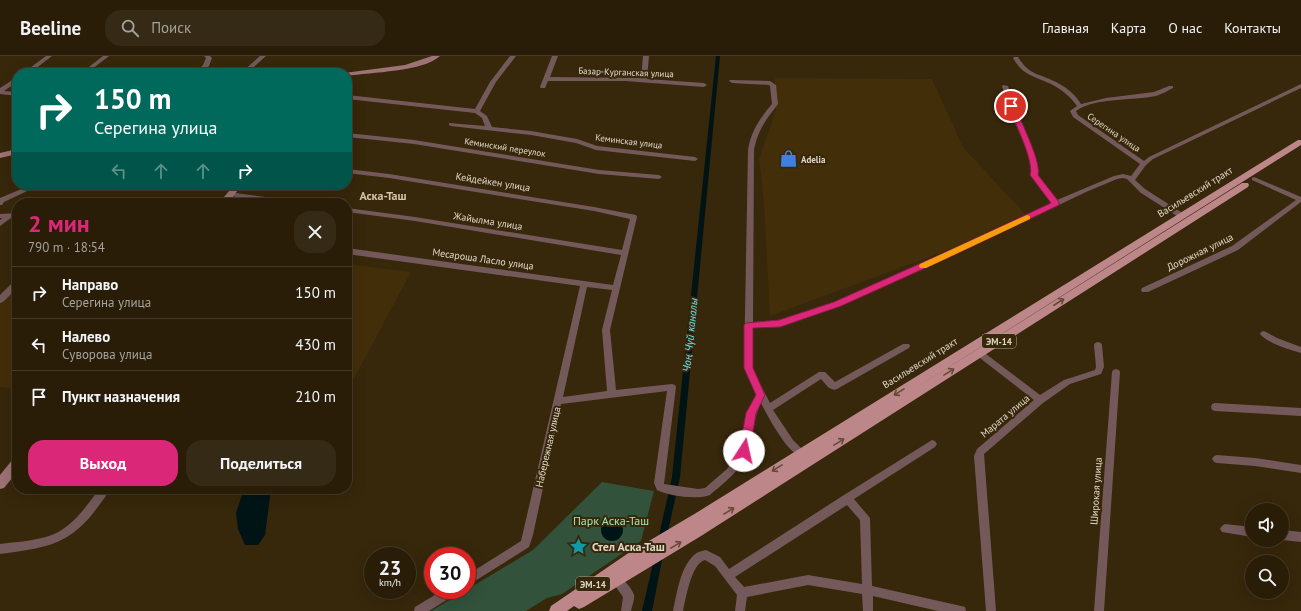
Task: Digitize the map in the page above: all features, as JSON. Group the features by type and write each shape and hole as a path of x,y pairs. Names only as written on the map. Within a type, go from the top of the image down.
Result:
{"main road":[{"name":"Васильевский тракт","path":"556,611 631,558 700,517 1301,142"},
{"name":"Васильевский тракт","path":"562,611 696,532 1301,150"}],"street":[{"path":"33,68 49,56"},
{"path":"90,68 106,56"},
{"path":"204,68 209,58 207,56"},
{"path":"250,68 263,56"},
{"path":"352,73 414,65 427,62 437,56"},
{"path":"477,111 492,83 513,56"},
{"path":"543,87 556,56"},
{"path":"644,80 646,56"},
{"name":"Серегина улица","path":"1016,58 1021,68 1053,83 1075,98 1080,106 1073,111 1075,116 1144,164"},
{"name":"Базар-Курганская улица","path":"546,79 594,78 704,85"},
{"path":"732,81 772,84 775,104 757,125 751,150 748,368 768,409 790,443 801,453"},
{"path":"0,92 12,83"},
{"path":"1005,86 1011,106 1030,150 1036,171 1034,175 1056,204"},
{"name":"Серегина улица","path":"1131,180 1151,158 1301,86"},
{"path":"1080,106 1106,100 1155,94 1171,87"},
{"path":"0,92 12,93"},
{"path":"352,98 477,111 485,117 489,128"},
{"name":"Кеминская улица","path":"451,124 577,141 596,148 695,159"},
{"name":"Кеминский переулок","path":"352,136 414,142 599,172 659,177"},
{"path":"0,156 12,152"},
{"name":"Кейдейкен улица","path":"352,172 404,178 594,209 634,217 625,253"},
{"path":"749,325 780,324 838,304 1116,177 1125,176 1143,191 1182,216"},
{"path":"1254,179 1301,199"},
{"path":"0,203 2,200 25,190"},
{"path":"227,198 234,190"},
{"path":"230,194 259,198"},
{"name":"Дорожная улица","path":"1145,290 1235,248 1301,199"},
{"name":"Жайылма улица","path":"352,211 423,220 625,253"},
{"path":"0,216 12,215"},
{"path":"0,224 12,216"},
{"name":"Месароша Ласло улица","path":"352,252 616,288"},
{"path":"612,394 606,330 625,253"},
{"name":"Набережная улица","path":"476,575 525,544 584,283"},
{"path":"0,300 12,288"},
{"path":"1264,334 1274,340 1301,350"},
{"name":"Марата улица","path":"991,611 979,456 983,448 1040,400 1067,382 1098,372 1100,367 1098,345"},
{"path":"768,409 822,374 834,386 906,346"},
{"path":"979,353 1040,400"},
{"name":"Широкая улица","path":"1099,611 1116,372"},
{"path":"558,401 672,387 659,483 660,487 664,489 698,493 708,492 730,472 744,451 751,413 760,395"},
{"path":"1215,407 1301,412"},
{"path":"728,576 932,444"},
{"path":"1217,459 1255,462 1301,469"},
{"path":"0,484 12,469"},
{"path":"0,549 49,542 64,535 84,518 101,494"},
{"path":"847,498 865,518 868,611"},
{"path":"1226,529 1245,531"},
{"path":"1289,536 1301,537"},
{"path":"678,611 686,580 695,558 699,556 708,556 714,559 742,593 740,611"},
{"path":"616,580 630,596 626,611"},
{"path":"742,593 808,580 868,590 961,611"},
{"path":"419,611 438,599"}],"shaded area":[{"path":"775,78 932,79 963,147 1025,214 954,248 770,316 764,203 759,159 776,110"},
{"path":"352,265 411,272 352,382"},
{"path":"12,291 12,388 0,387 0,303"},
{"path":"242,494 270,494 265,535 258,545 245,545 238,529 236,513"},
{"path":"612,519 620,522 623,530 620,538 612,541 604,538 601,530 604,522"}],"green space":[{"name":"Парк Аска-Таш","path":"602,482 654,491 641,541 562,594 547,598 526,611 431,611 451,599 476,599 476,584 533,550"}],"waterway":[{"name":"Чоң Чүй каналы","path":"662,540 676,477 718,56"},
{"name":"Чоң Чүй каналы","path":"647,611 659,555"}],"slow traffic":[{"path":"923,266 1027,217"}],"place":[{"name":"Adelia","path":"788,159"},
{"name":"Стел Аска-Таш","path":"579,546"}],"district":[{"name":"Аска-Таш","path":"383,195"}],"route":[{"path":"744,451 751,413 760,395 748,368 749,325 780,324 838,304 1056,204 1034,175 1036,171 1030,150 1023,137 1011,106"}]}
